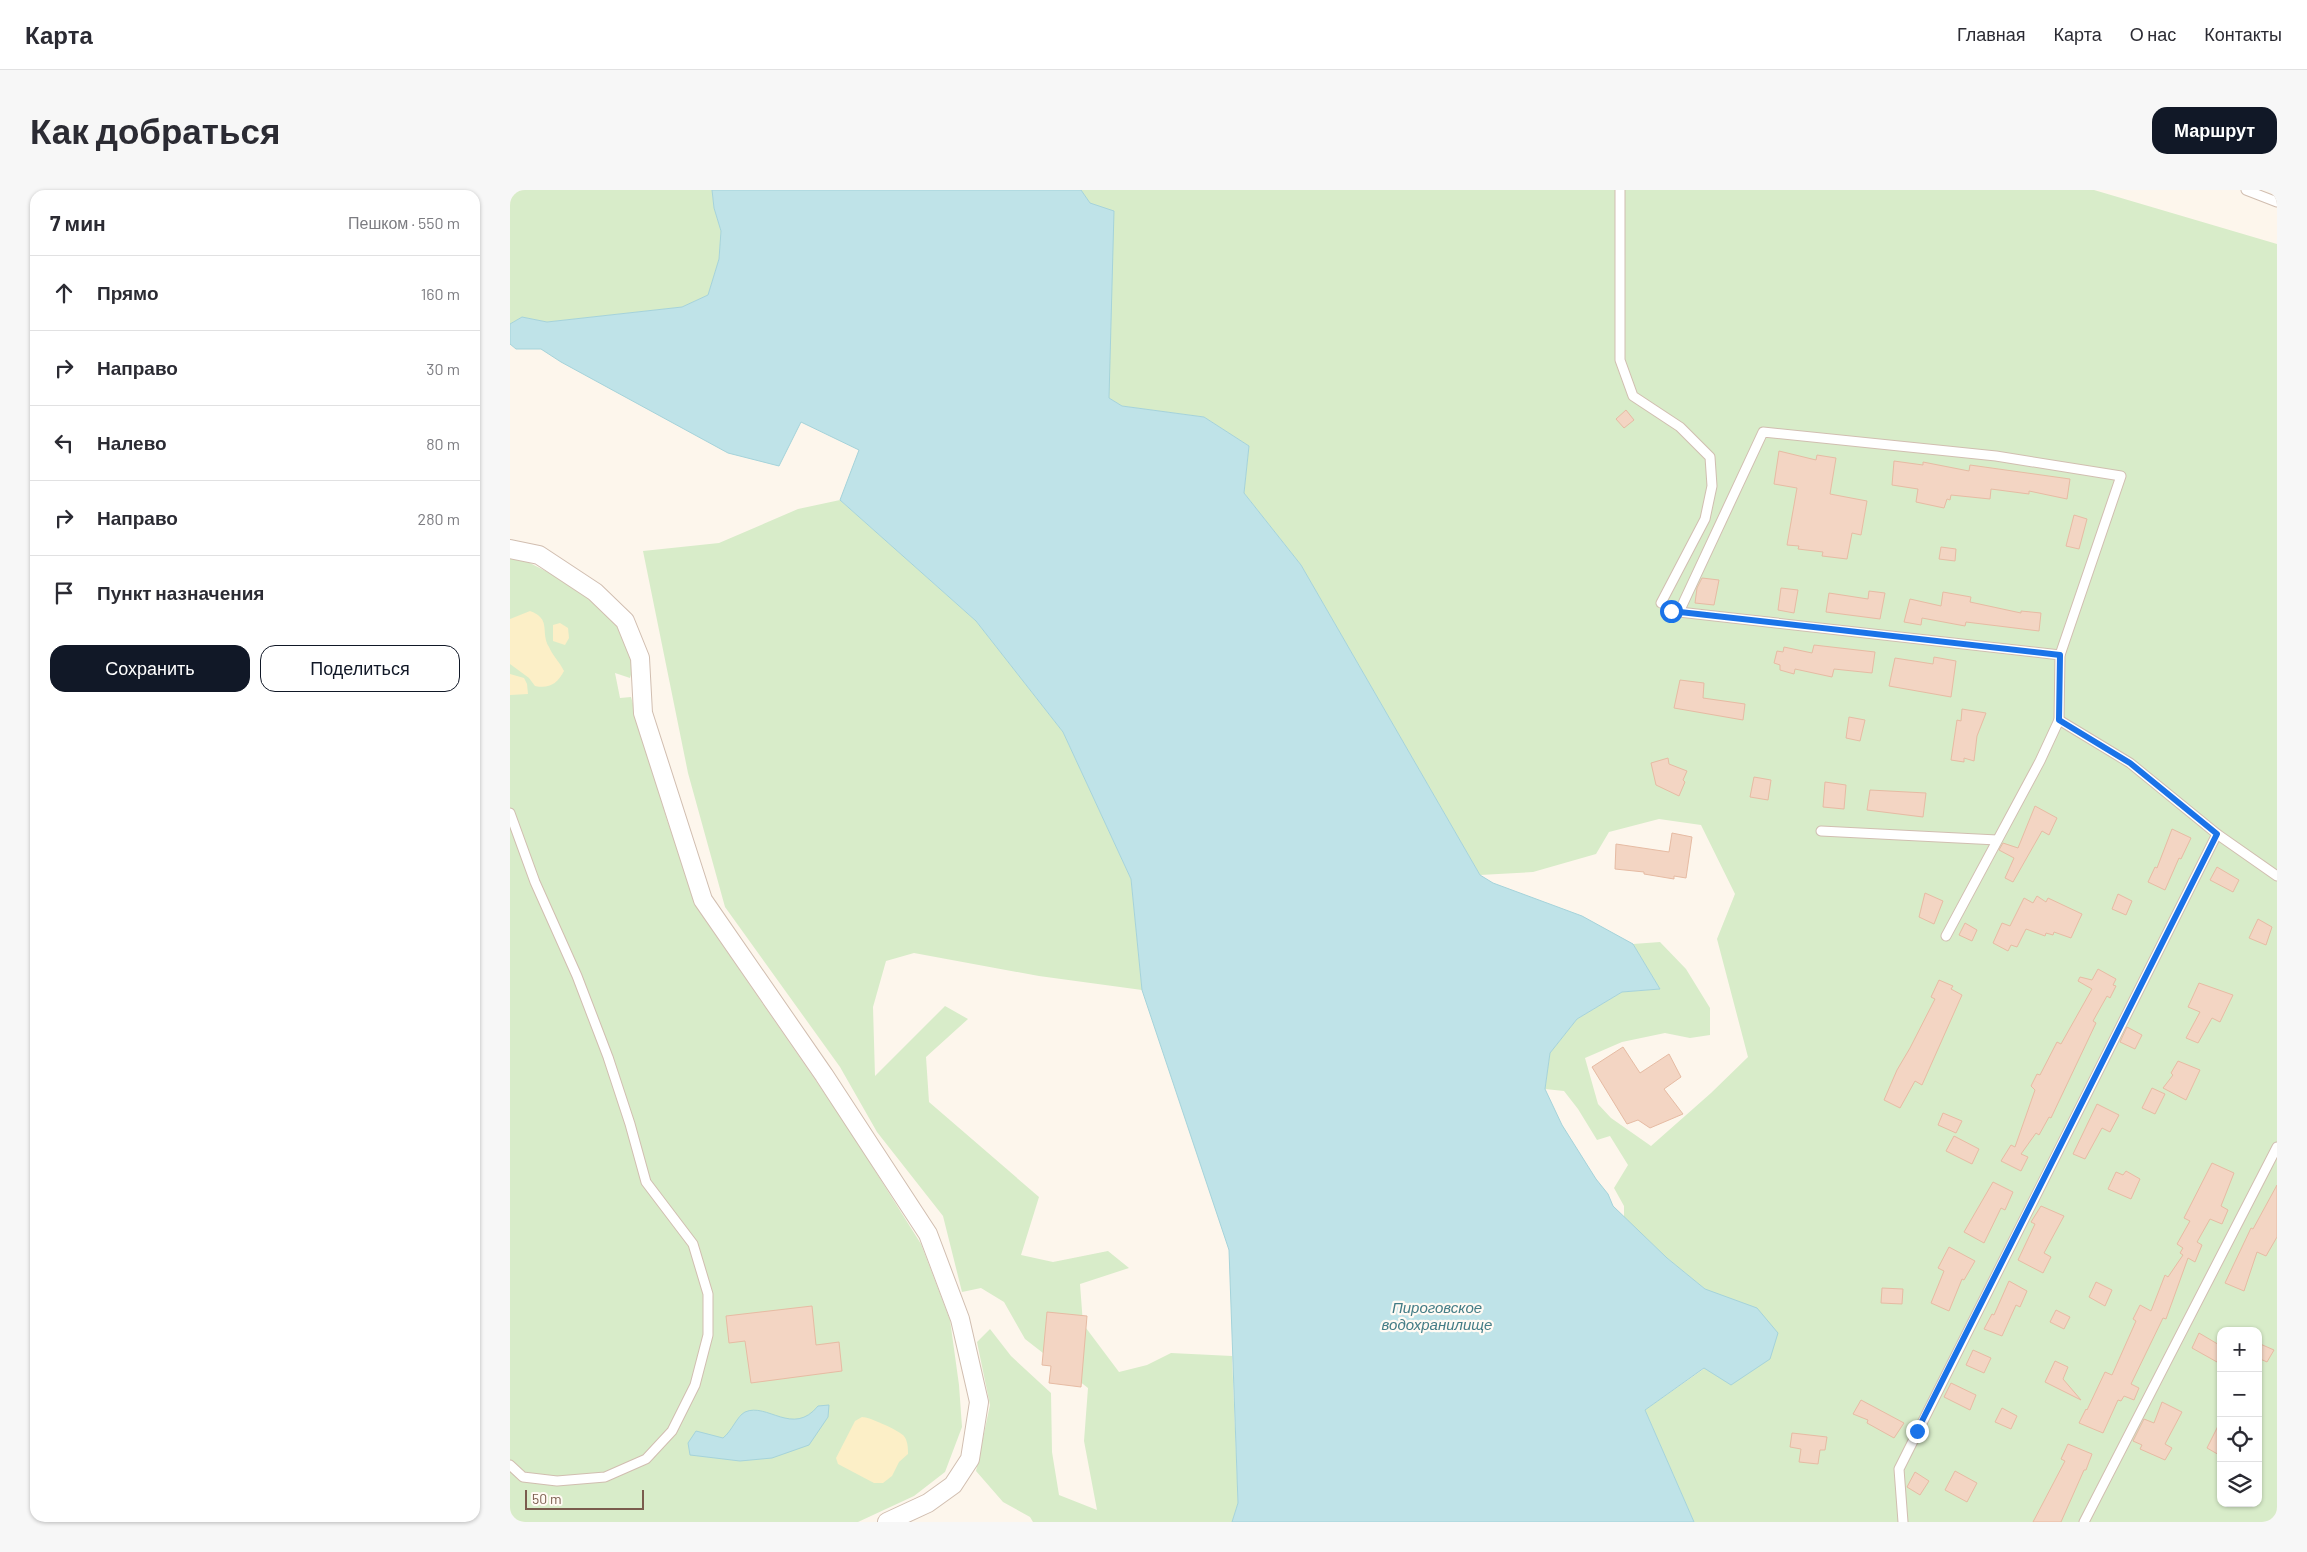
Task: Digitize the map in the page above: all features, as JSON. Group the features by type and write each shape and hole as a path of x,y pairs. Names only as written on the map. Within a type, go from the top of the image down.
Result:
{"street":[{"path":"510,549 539,555 595,592 625,621 640,658 643,712 703,900 824,1076 928,1234 960,1319 979,1402 970,1460 953,1485 928,1503 887,1522"}],"lane":[{"path":"1620,190 1620,360 1632,396 1680,427 1710,457 1712,486 1704,519 1661,603"},
{"path":"2246,190 2277,202"},
{"path":"1946,936 2040,762 2059,720 2060,655 2121,476 1996,456 1763,432 1675,612 2060,655"},
{"path":"2059,720 2130,763 2217,834 2277,876"},
{"path":"510,813 535,882 577,976 608,1057 630,1124 646,1182 693,1244 708,1294 708,1335 694,1386 672,1431 646,1459 605,1477 558,1481 523,1477 510,1465"},
{"path":"1821,831 1997,840"},
{"path":"1902,1522 1899,1469 2217,834"},
{"path":"2084,1522 2277,1147"}],"green space":[{"path":"510,190 712,190 714,208 721,231 719,259 708,295 682,307 547,322 522,317 510,324"},
{"path":"1081,190 2094,190 2277,244 2277,1522 1694,1522 1645,1410 1705,1368 1744,1309 1705,1289 1667,1258 1624,1217 1624,1206 1614,1188 1628,1165 1610,1136 1597,1140 1578,1109 1564,1091 1545,1089 1550,1053 1577,1019 1622,992 1660,989 1633,944 1660,942 1686,969 1710,1008 1710,1035 1690,1038 1665,1033 1622,1042 1585,1058 1598,1104 1611,1118 1651,1146 1711,1093 1748,1057 1717,939 1735,894 1701,825 1659,819 1609,832 1596,854 1533,872 1480,875 1301,565 1244,493 1249,446 1204,417 1122,406 1109,398 1109,362 1090,203"},
{"path":"840,500 976,621 1063,732 1131,879 1142,990 1039,976 914,953 886,961 873,1007 875,1076 945,1006 968,1019 926,1057 929,1102 1039,1197 1021,1255 1053,1262 1108,1251 1129,1268 1080,1284 1083,1324 1119,1372 1147,1365 1171,1353 1232,1356 1238,1503 1232,1522 1033,1522 1030,1517 1003,1502 976,1471 990,1405 977,1342 990,1329 1011,1356 1051,1393 1052,1452 1059,1495 1097,1510 1084,1441 1088,1388 1025,1339 1004,1302 981,1288 962,1292 943,1216 877,1132 840,1067 725,907 688,773 643,551 719,543 798,509"},
{"path":"510,558 522,559 577,587 615,617 634,665 630,678 615,673 620,698 631,697 667,820 701,914 847,1126 921,1244 950,1320 959,1385 962,1427 945,1472 914,1496 858,1522 510,1522"}],"sand":[{"path":"530,611 541,618 547,641 564,671 555,682 544,687 535,686 529,678 510,664 510,619"},
{"path":"560,623 568,628 569,638 565,645 553,641 553,625"},
{"path":"510,674 524,678 528,694 510,695"},
{"path":"862,1417 877,1421 895,1430 905,1437 907,1442 908,1454 899,1462 892,1476 883,1483 874,1483 838,1464 836,1458 855,1421"}],"water":[{"name":"Пироговское водохранилище","path":"712,190 1081,190 1090,203 1114,211 1109,398 1122,406 1204,417 1249,446 1244,493 1301,565 1480,875 1493,883 1582,916 1633,944 1660,989 1622,992 1577,1019 1550,1053 1545,1089 1562,1125 1596,1179 1608,1194 1613,1206 1667,1258 1705,1289 1757,1308 1778,1333 1770,1359 1731,1385 1704,1368 1645,1410 1694,1522 1232,1522 1238,1503 1229,1250 1142,990 1131,879 1063,732 976,621 840,500 859,450 801,422 779,466 728,453 561,362 541,349 516,349 510,344 510,324 522,317 547,322 682,307 708,295 719,259 721,231 714,208"},
{"path":"829,1405 828,1417 809,1445 772,1458 740,1461 690,1455 688,1443 696,1431 723,1438 745,1412 753,1410 762,1411 780,1417 799,1419 809,1415 818,1406"}],"building":[{"path":"1626,410 1634,420 1624,428 1616,419"},
{"path":"1779,451 1816,460 1817,455 1836,458 1830,494 1867,501 1861,535 1852,533 1847,559 1822,556 1823,552 1798,549 1799,546 1787,545 1797,488 1774,484"},
{"path":"1894,461 1923,465 1923,462 1969,471 1970,465 2070,479 2067,499 2029,491 2029,494 1991,489 1990,499 1951,495 1950,500 1947,499 1944,508 1916,502 1918,489 1892,485"},
{"path":"2074,515 2087,519 2079,549 2066,546"},
{"path":"1941,547 1956,549 1955,561 1939,559"},
{"path":"1702,578 1719,580 1714,605 1695,603 1697,588"},
{"path":"1781,588 1798,590 1794,613 1778,610"},
{"path":"1869,591 1885,593 1880,619 1826,612 1829,593 1868,599"},
{"path":"1943,592 1971,597 1970,602 2021,613 2021,611 2041,613 2039,631 1966,622 1965,626 1922,618 1921,625 1904,622 1910,599 1941,606"},
{"path":"1814,645 1875,652 1872,673 1834,669 1832,677 1795,669 1794,674 1780,670 1780,665 1774,663 1777,651 1783,652 1784,647 1812,653"},
{"path":"1934,657 1956,661 1951,697 1889,686 1895,658 1933,664"},
{"path":"1680,680 1704,683 1703,698 1745,704 1743,720 1674,708"},
{"path":"1962,709 1986,713 1977,736 1974,761 1964,758 1964,762 1951,760 1957,720 1961,721"},
{"path":"1849,717 1865,720 1860,741 1846,738"},
{"path":"1668,758 1669,764 1687,771 1679,796 1656,785 1651,763"},
{"path":"1754,777 1771,780 1768,800 1750,797"},
{"path":"1825,782 1846,785 1844,809 1823,807"},
{"path":"1870,790 1926,793 1923,817 1867,810"},
{"path":"2035,806 2057,818 2049,835 2042,831 2013,882 2005,878 2014,858 1999,850 2003,843 2018,848"},
{"path":"2172,829 2191,838 2181,859 2179,858 2165,890 2148,882 2155,867 2157,868"},
{"path":"1672,833 1692,837 1686,878 1674,876 1674,879 1644,874 1644,872 1615,869 1616,844 1669,852"},
{"path":"2217,867 2239,880 2233,892 2210,880"},
{"path":"1925,893 1943,901 1934,924 1919,917"},
{"path":"2118,894 2132,901 2126,915 2112,909"},
{"path":"2037,896 2046,902 2048,898 2082,914 2071,938 2054,932 2053,935 2046,933 2045,936 2026,929 2017,947 2011,945 2008,951 1993,943 2002,923 2010,926 2024,898 2033,903"},
{"path":"2258,919 2272,927 2266,945 2249,938"},
{"path":"1965,923 1977,930 1972,941 1959,935"},
{"path":"2098,969 2116,979 2113,985 2116,986 2110,998 2107,996 2093,1021 2096,1023 2051,1118 2049,1117 2039,1135 2036,1133 2021,1154 2028,1157 2021,1171 2001,1161 2011,1145 2015,1147 2035,1090 2031,1086 2037,1074 2040,1075 2057,1042 2061,1044 2092,989 2078,981 2080,977 2092,980"},
{"path":"1939,980 1953,986 1951,989 1962,995 1922,1085 1915,1081 1900,1108 1884,1100 1897,1070 1935,999 1931,997"},
{"path":"2199,983 2233,995 2220,1022 2212,1018 2198,1043 2186,1038 2200,1012 2188,1007"},
{"path":"2127,1027 2142,1035 2135,1049 2120,1042"},
{"path":"1623,1047 1640,1073 1669,1054 1681,1077 1664,1089 1683,1114 1650,1128 1638,1120 1627,1124 1592,1067"},
{"path":"2178,1061 2200,1070 2186,1100 2163,1088 2173,1075 2171,1073"},
{"path":"2152,1088 2165,1094 2155,1114 2142,1108"},
{"path":"2097,1104 2119,1115 2110,1132 2102,1128 2085,1159 2073,1154"},
{"path":"1943,1113 1962,1121 1956,1133 1938,1125"},
{"path":"1954,1136 1979,1149 1972,1164 1946,1151"},
{"path":"2212,1163 2234,1173 2221,1206 2228,1210 2222,1224 2210,1219 2197,1242 2202,1245 2195,1262 2188,1258 2166,1319 2163,1318 2131,1384 2139,1388 2134,1400 2124,1396 2121,1401 2118,1400 2103,1433 2079,1423 2105,1372 2112,1375 2136,1321 2133,1319 2140,1305 2151,1311 2165,1275 2168,1277 2183,1255 2180,1253 2183,1248 2177,1244 2190,1221 2184,1218"},
{"path":"2126,1171 2140,1179 2131,1199 2108,1189 2116,1172 2123,1175"},
{"path":"1993,1182 2013,1192 2005,1210 2001,1208 1984,1243 1964,1232"},
{"path":"2277,1185 2277,1237 2266,1256 2257,1252 2244,1291 2225,1283 2251,1228 2253,1229"},
{"path":"2041,1206 2064,1216 2044,1253 2051,1257 2043,1273 2018,1260 2035,1224 2031,1222"},
{"path":"1949,1247 1975,1261 1964,1280 1962,1279 1949,1311 1931,1303 1944,1271 1938,1268"},
{"path":"2009,1281 2027,1291 2020,1307 2016,1305 2002,1336 1984,1329 1992,1314 1994,1315"},
{"path":"2096,1282 2112,1290 2105,1306 2089,1297"},
{"path":"1882,1288 1903,1289 1902,1304 1881,1303"},
{"path":"812,1306 816,1345 839,1342 842,1371 751,1383 745,1341 729,1343 726,1316"},
{"path":"2056,1310 2070,1317 2064,1329 2050,1322"},
{"path":"1047,1312 1087,1316 1081,1387 1049,1383 1051,1366 1042,1365"},
{"path":"2199,1333 2217,1344 2217,1362 2192,1348"},
{"path":"2262,1345 2274,1350 2267,1362 2262,1360"},
{"path":"1973,1350 1991,1358 1984,1373 1966,1365"},
{"path":"2055,1361 2068,1367 2063,1379 2081,1400 2045,1382"},
{"path":"1951,1383 1976,1395 1970,1410 1944,1397"},
{"path":"1861,1400 1904,1423 1894,1438 1867,1423 1868,1420 1853,1414"},
{"path":"2162,1402 2182,1412 2165,1444 2172,1448 2165,1460 2140,1449 2142,1445 2133,1441 2144,1419 2154,1423"},
{"path":"2002,1408 2017,1416 2011,1429 1995,1422"},
{"path":"2217,1428 2217,1454 2207,1448"},
{"path":"1792,1433 1827,1437 1825,1450 1820,1450 1818,1464 1799,1462 1801,1449 1790,1447"},
{"path":"2068,1444 2092,1454 2086,1470 2084,1470 2061,1522 2033,1522 2065,1461 2061,1459"},
{"path":"1955,1471 1977,1483 1967,1502 1945,1490"},
{"path":"1915,1472 1929,1481 1920,1495 1907,1487"}],"route":[{"path":"1671,611 2060,655 2059,720 2130,763 2217,834 1917,1431"}]}
